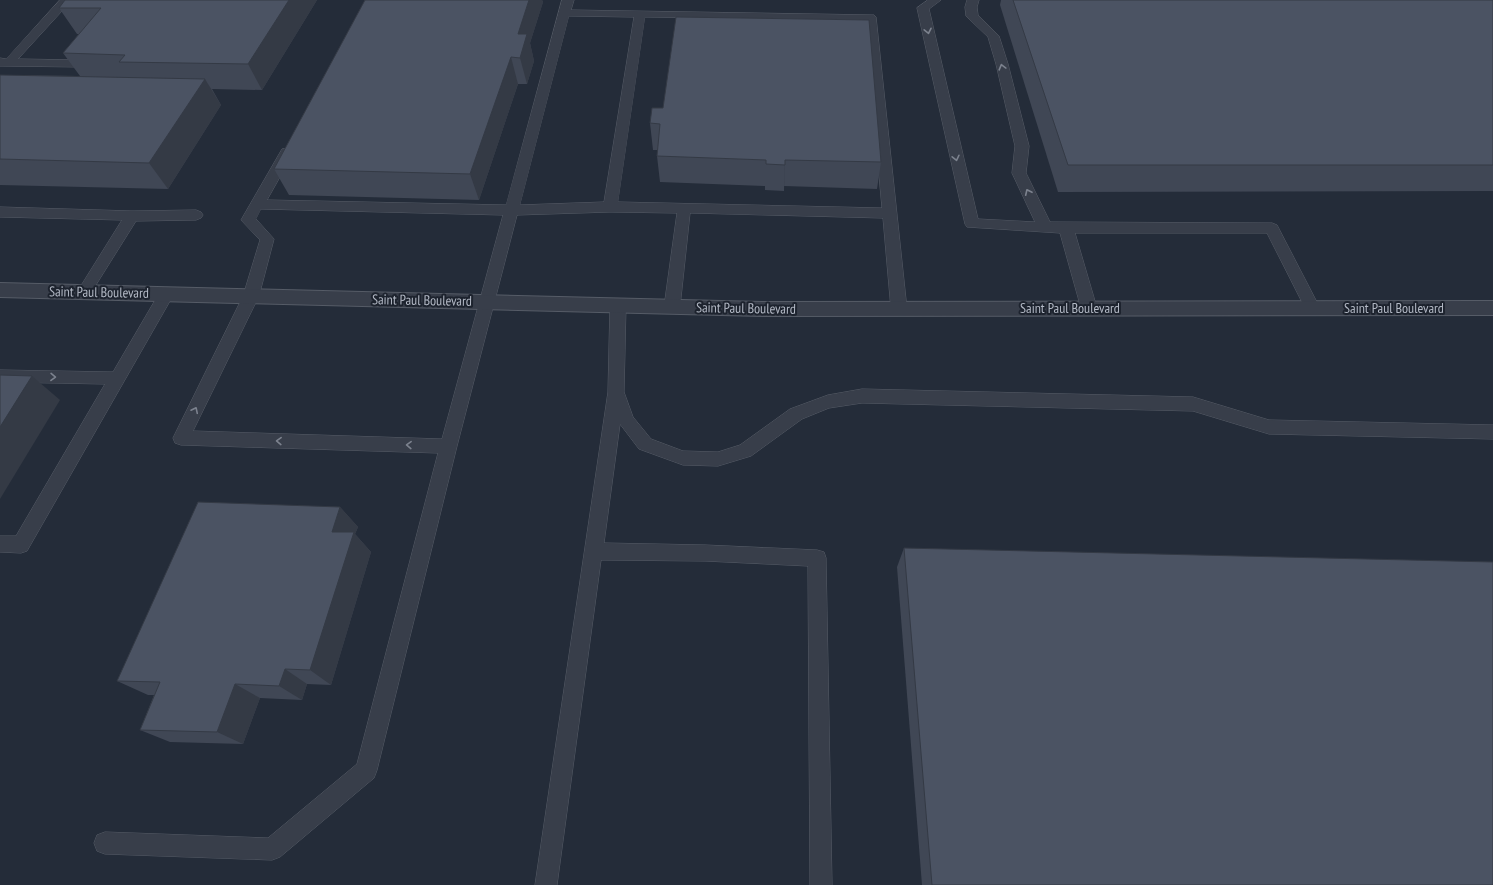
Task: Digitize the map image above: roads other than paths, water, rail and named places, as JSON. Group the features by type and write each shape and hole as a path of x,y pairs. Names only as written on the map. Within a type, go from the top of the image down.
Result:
{"street":[{"name":"Saint Paul Boulevard","path":"0,290 762,309 1493,308"}],"lane":[{"path":"4,63 66,0"},
{"path":"105,842 272,849 366,770 448,446 568,0"},
{"path":"935,0 923,8 972,224 1066,228 1272,228 1312,308"},
{"path":"973,0 971,7 972,16 993,36 1002,64 1022,146 1019,173 1045,227"},
{"path":"565,12 870,17 899,309"},
{"path":"610,207 640,14"},
{"path":"4,63 79,64"},
{"path":"292,143 248,220 267,239 251,296 181,438 448,446"},
{"path":"258,204 512,210 610,207 889,213"},
{"path":"672,306 684,209"},
{"path":"0,212 132,216 196,215"},
{"path":"84,292 132,216"},
{"path":"1066,228 1089,308"},
{"path":"0,544 21,545 166,294"},
{"path":"546,885 616,392 618,305"},
{"path":"0,376 117,378"},
{"path":"616,392 626,420 645,444 682,458 718,459 745,451 796,414 828,402 862,396 1194,404 1269,427 1493,432"},
{"path":"594,551 705,553 818,558 821,885"}]}
